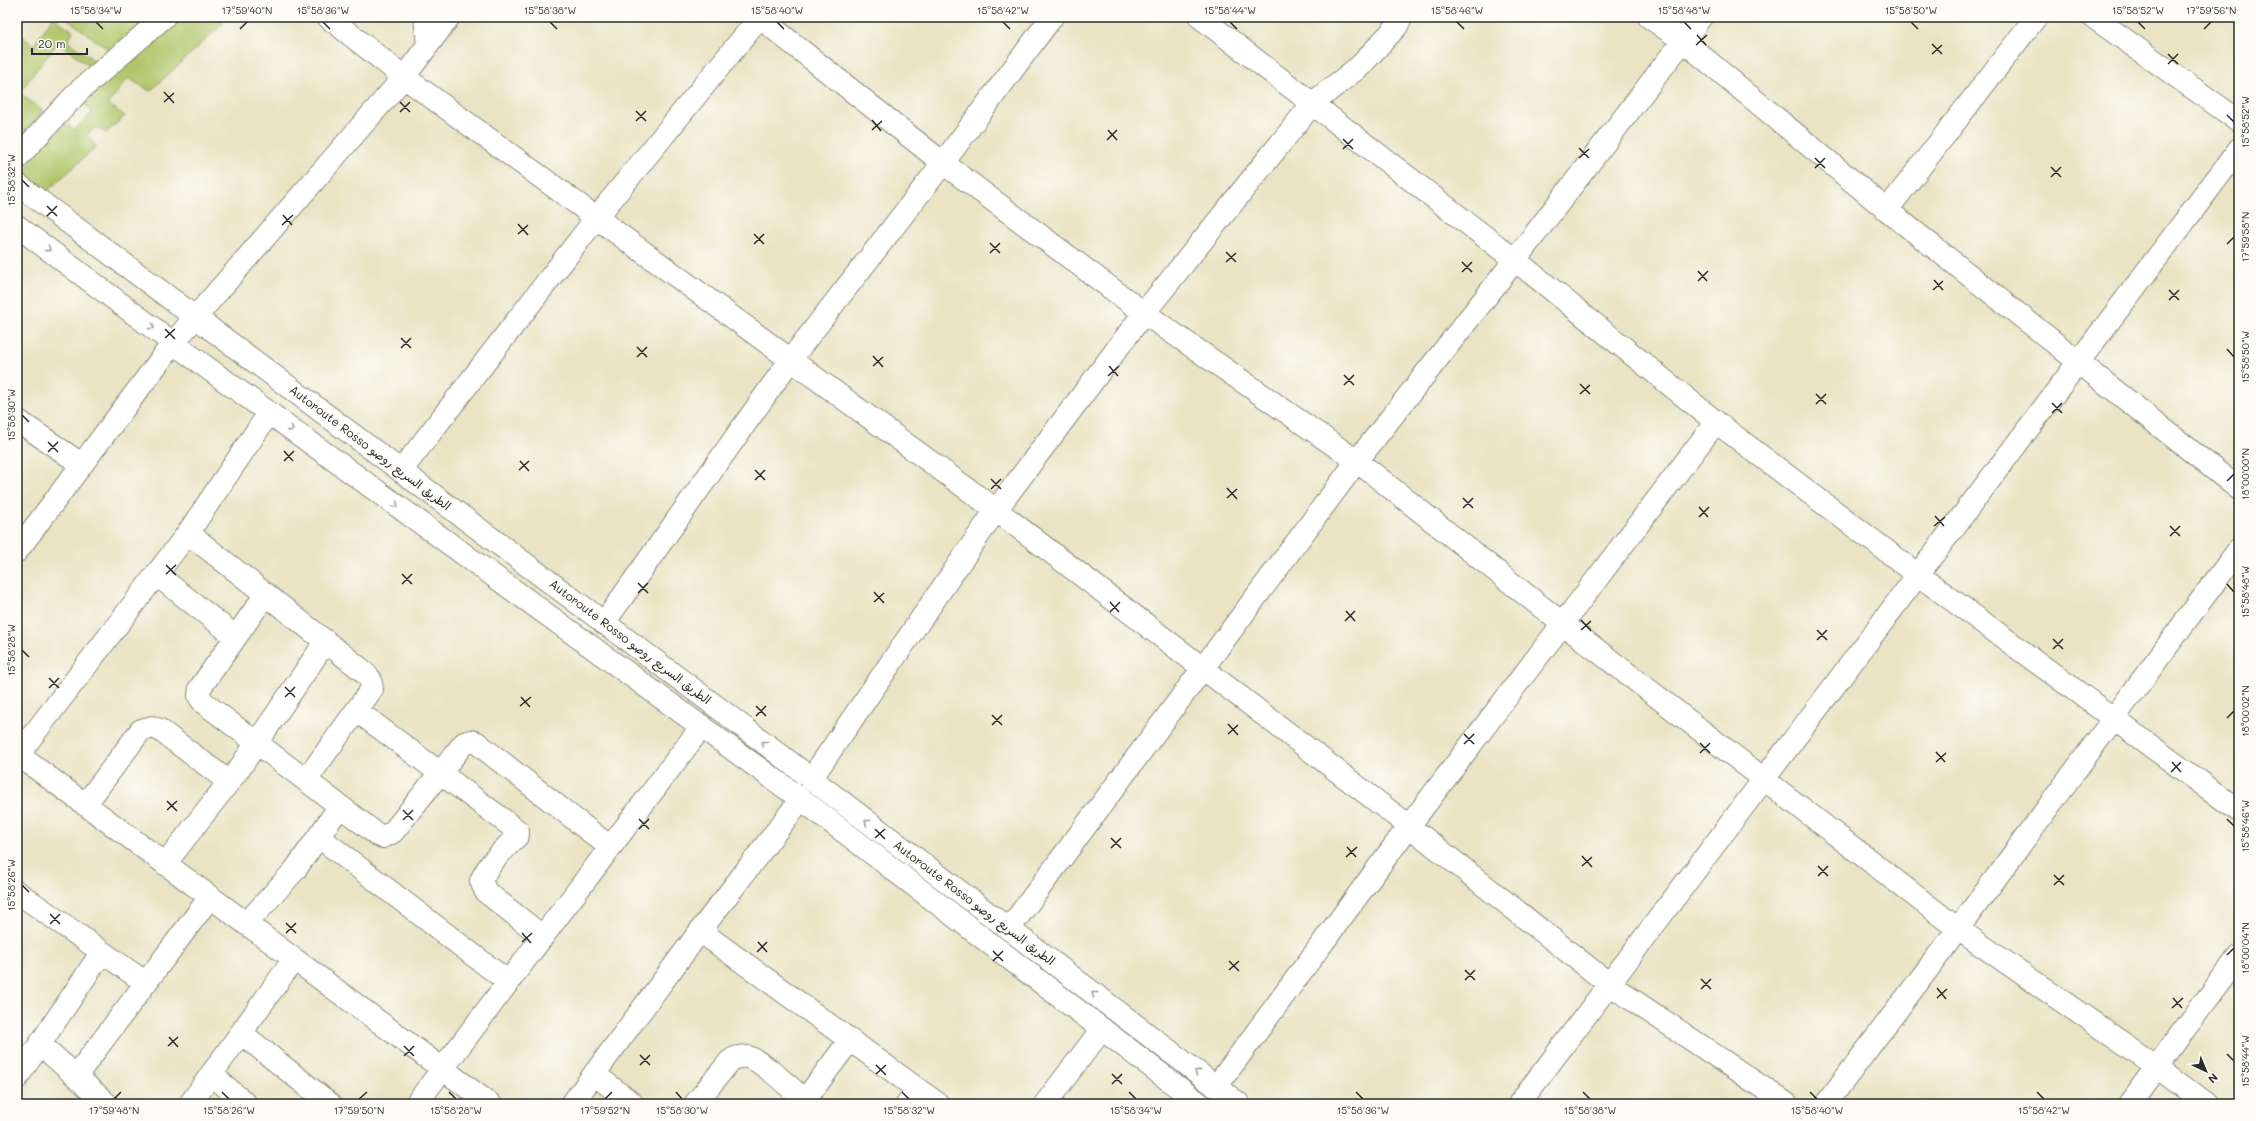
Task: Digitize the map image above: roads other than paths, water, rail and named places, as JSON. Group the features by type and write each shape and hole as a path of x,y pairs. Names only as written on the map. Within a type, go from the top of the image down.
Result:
{"main road":[{"path":"17,158 79,91 164,17"},
{"path":"328,17 404,77 996,510 1410,826 1609,984 1787,1104"},
{"path":"425,17 428,44"},
{"path":"17,551 173,343 404,77 449,17"},
{"path":"401,471 597,217 760,17 943,163 1144,313 1357,461 1563,624 1958,929 2157,1067 2206,1104"},
{"path":"604,623 791,359 943,163 1052,17"},
{"path":"1200,17 1515,260 1716,422 1918,574 2239,811"},
{"path":"811,779 996,510 1144,313 1313,103 1360,66 1397,26 1401,17"},
{"path":"1649,17 1682,40 1887,210 2239,489"},
{"path":"1009,929 1357,461 1515,260 1701,17"},
{"path":"1887,210 2036,17"},
{"path":"2093,17 2239,121"},
{"path":"1520,1104 2239,149"},
{"name":"Autoroute Rosso الطريق السريع روصو","path":"17,184 604,623 1240,1104"},
{"name":"Autoroute Rosso الطريق السريع روصو","path":"17,226 173,343 801,799 1200,1104"},
{"path":"269,413 188,533 17,755 490,1104"},
{"path":"17,420 81,464"},
{"path":"1216,1087 1410,826 1716,422"},
{"path":"188,533 326,641 370,679 372,689 306,780"},
{"path":"1826,1104 2115,719 2239,549"},
{"path":"157,575 236,637"},
{"path":"266,594 200,688 200,696 204,703 378,835 383,837 390,835 399,826 464,743 471,741 478,742 610,847"},
{"path":"165,864 229,782 326,641"},
{"path":"357,711 518,831 518,835 486,870 481,881 486,892 542,936"},
{"path":"416,1104 441,1068 702,726"},
{"path":"85,804 141,730 148,727 160,730 229,782"},
{"path":"572,1104 700,931 801,799"},
{"path":"246,924 295,870 340,806"},
{"path":"319,837 507,981"},
{"path":"18,895 146,983"},
{"path":"76,1076 210,897"},
{"path":"700,931 850,1040 912,1097 938,1104"},
{"path":"17,1078 102,952"},
{"path":"2129,1104 2239,956"},
{"path":"190,1104 294,959"},
{"path":"1045,1104 1102,1029"},
{"path":"241,1034 322,1102"},
{"path":"695,1104 730,1061 737,1057 749,1057 761,1063 807,1102 850,1040"},
{"path":"40,1044 107,1104"},
{"path":"211,1074 246,1104"},
{"path":"594,1074 633,1104"}]}
